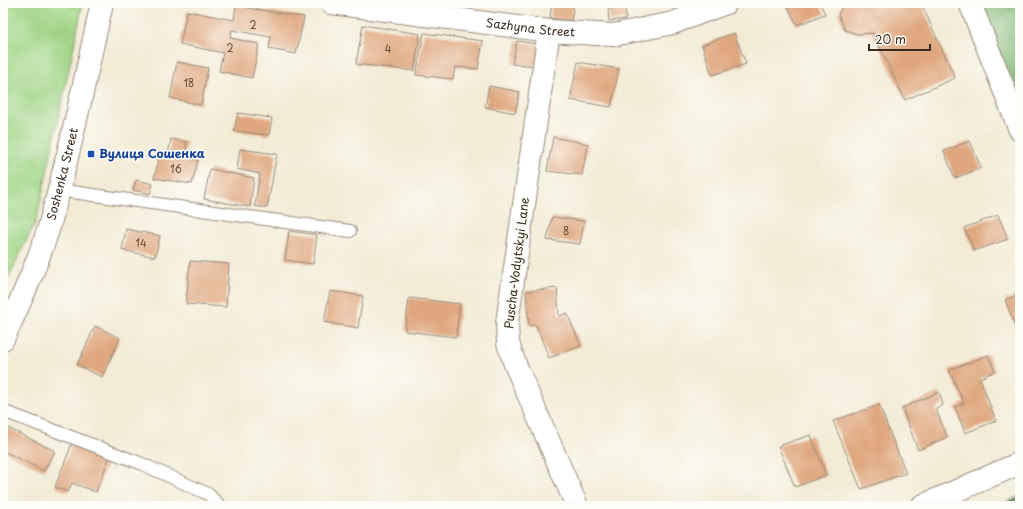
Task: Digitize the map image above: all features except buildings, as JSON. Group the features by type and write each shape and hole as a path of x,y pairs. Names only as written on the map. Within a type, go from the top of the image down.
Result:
{"street":[{"name":"Soshenka Street","path":"3,339 17,309 48,228 102,3"},
{"name":"Sazhyna Street","path":"331,3 549,31 613,35 674,23 726,3"},
{"path":"970,3 1020,130"},
{"name":"Puscha-Vodytskyi Lane","path":"549,31 507,322 508,343 515,364 577,506"},
{"path":"922,506 1020,463"}],"lane":[{"path":"58,190 350,231"},
{"path":"3,411 140,463 208,494 220,506"}],"green space":[{"path":"3,3 83,3 37,219 3,289"},
{"path":"970,3 1020,3 1020,130"},
{"path":"1020,496 1020,506 996,506"}],"tram line":[{"path":"996,506 1020,496"}],"place":[{"name":"Вулиця Сошенка","path":"91,154"}]}
